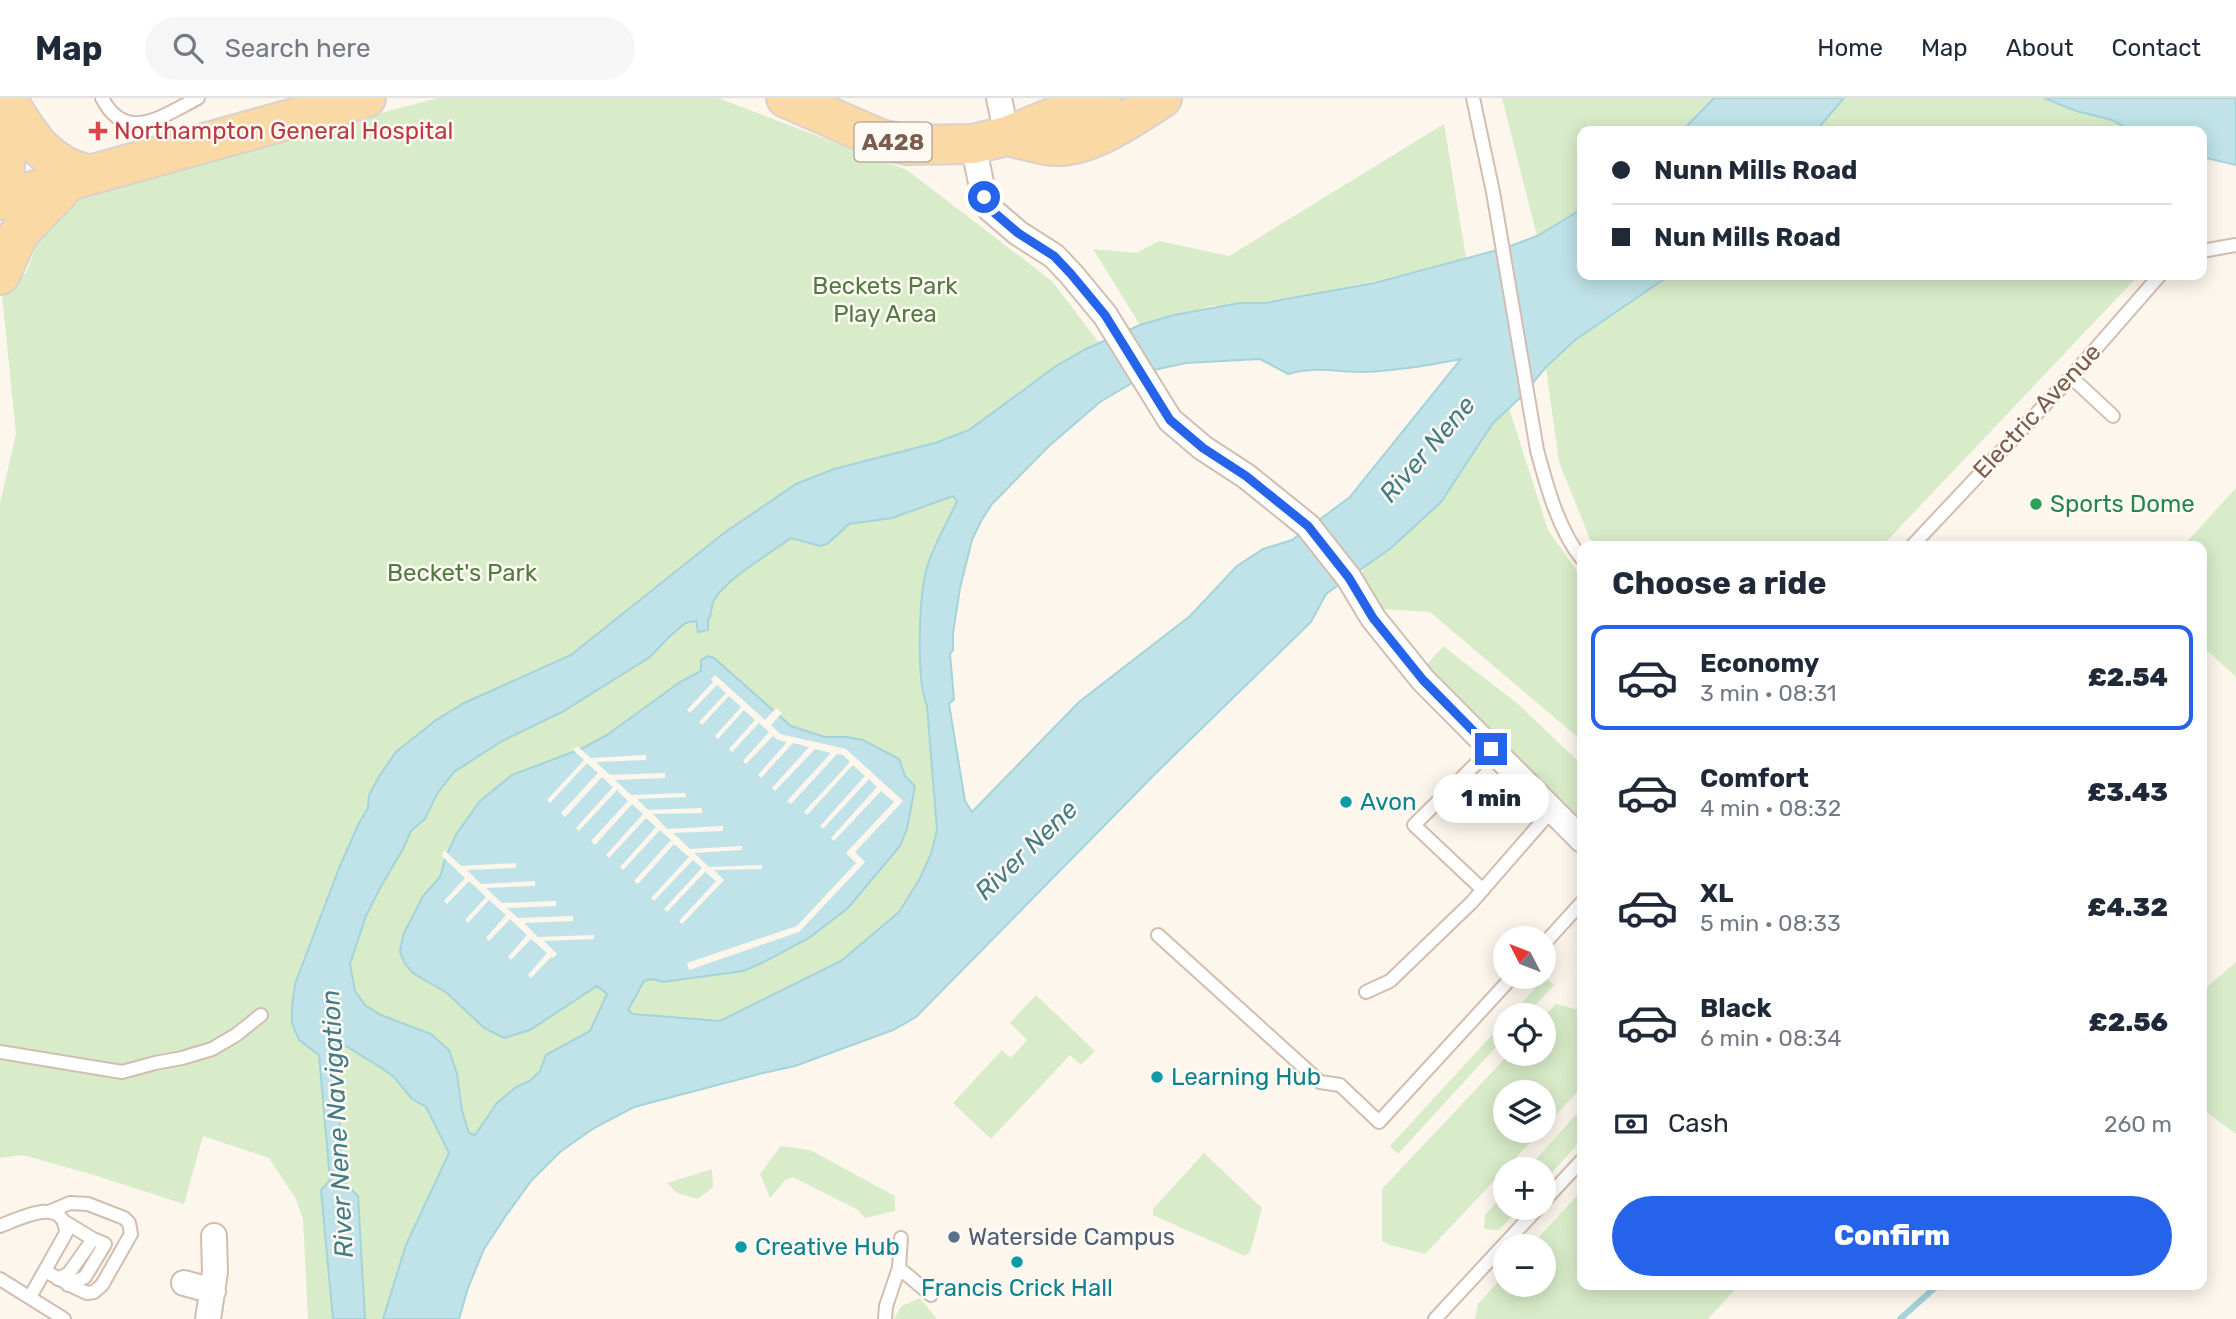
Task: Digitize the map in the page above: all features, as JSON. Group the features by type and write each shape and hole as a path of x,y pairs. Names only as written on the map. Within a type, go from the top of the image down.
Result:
{"main road":[{"path":"6,98 38,147 79,178"},
{"path":"0,200 366,98"},
{"name":"A428","path":"786,98 880,139 907,145 990,140 1061,146 1093,137 1162,98"},
{"name":"A428","path":"990,140 1101,98"},
{"path":"0,107 5,136 5,175 0,192"},
{"path":"0,275 19,233 79,178"}],"street":[{"path":"999,98 990,140 984,197 990,209 1018,233 1054,256 1105,315 1170,420 1203,448 1246,476 1308,526 1349,578 1373,618 1423,680 1577,835"},
{"path":"208,1319 214,1291 214,1236"},
{"path":"184,1283 214,1291"}],"lane":[{"path":"102,98 119,120 128,123 148,123 198,98"},
{"path":"1473,98 1493,192 1537,450 1546,484 1562,525 1577,550"},
{"path":"2207,250 2236,245"},
{"name":"Electric Avenue","path":"1917,541 2071,377 2156,280"},
{"path":"2071,377 2113,416"},
{"path":"1483,890 1414,825 1491,749"},
{"path":"1366,992 1390,981 1483,890 1552,810"},
{"path":"1556,931 1577,908"},
{"path":"1158,935 1320,1082 1340,1085 1379,1122 1501,989"},
{"path":"0,1052 122,1072 212,1049 236,1035 261,1015"},
{"path":"1556,1188 1577,1165"},
{"path":"0,1226 70,1203 88,1204 124,1218 131,1228 129,1240 102,1285 94,1292 88,1293 45,1271"},
{"path":"51,1211 105,1244 85,1277 63,1282"},
{"path":"1435,1319 1527,1220"},
{"path":"30,1297 66,1233 65,1222"},
{"path":"885,1319 886,1306 899,1268 901,1238"},
{"path":"899,1268 932,1295"},
{"path":"0,1279 64,1319"}],"green space":[{"name":"Becket's Park","path":"438,98 718,98 907,170 1052,281 1100,344 1086,349 1025,387 995,412 926,570 922,694 928,711 937,830 931,854 919,880 899,912 841,961 720,1021 633,1014 546,1054 540,1071 497,1103 475,1135 449,1153 406,1245 383,1319 308,1319 303,1219 296,1199 269,1158 203,1136 184,1204 23,1155 0,1158 0,503 16,434 2,295 26,273 37,244 72,195"},
{"path":"1502,98 1714,98 1687,126 1577,126 1577,212 1537,236"},
{"path":"1844,98 2044,98 2123,126 1820,126"},
{"path":"1444,124 1466,258 1371,282 1265,303 1212,306 1140,325 1093,249 1136,253 1159,241 1229,256"},
{"path":"1663,280 2134,280 1887,541 1592,541 1559,462 1546,368 1575,340"},
{"path":"1509,408 1548,530 1577,571 1577,737 1430,612 1380,609 1360,579 1365,566 1391,548 1466,461 1493,423"},
{"path":"2236,488 2236,677 2207,651 2207,541 2188,541"},
{"path":"1443,646 1518,704 1577,760 1577,824 1425,667"},
{"path":"2236,962 2236,1134 2207,1113 2207,987"},
{"path":"1534,989 1550,989 1537,1003 1522,1003"},
{"path":"1036,995 1095,1051 1081,1065 1070,1055 991,1139 953,1103 1002,1050 1011,1058 1027,1040 1010,1023"},
{"path":"1556,1004 1577,1010 1577,1092 1556,1115 1556,1080 1493,1080 1493,1143 1530,1143 1516,1157 1493,1157 1493,1182 1425,1254 1382,1241 1382,1189 1498,1066 1556,1066"},
{"path":"1493,1034 1493,1050 1398,1154 1390,1146"},
{"path":"1577,1114 1577,1145 1556,1168 1556,1157 1538,1157 1550,1143 1556,1143 1556,1137"},
{"path":"781,1146 810,1150 895,1196 895,1211 865,1218 858,1210 793,1177 785,1180 770,1198 760,1174"},
{"path":"1204,1153 1262,1208 1250,1252 1245,1256 1153,1215 1153,1209"},
{"path":"712,1169 713,1187 698,1199 677,1193 667,1183"},
{"path":"1577,1195 1577,1290 1734,1290 1708,1319 1475,1319 1478,1304 1493,1287 1493,1297 1556,1297 1556,1234 1542,1234"},
{"path":"1493,1206 1493,1220 1509,1220 1499,1230 1484,1229 1485,1215"},
{"path":"920,1298 937,1319 894,1319 902,1306"}],"water":[{"path":"1714,98 1844,98 1820,126 1687,126"},
{"path":"2044,98 2236,98 2236,165 2207,158 2207,126 2123,126 2112,120 2076,111"},
{"path":"1577,212 1577,280 1663,280 1575,340 1546,367 1522,396 1493,423 1441,502 1391,548 1326,594 1311,622 1159,770 916,1017 893,1030 795,1066 634,1107 594,1128 560,1152 531,1181 505,1217 484,1249 459,1319 383,1319 406,1245 449,1153 426,1107 412,1099 394,1077 346,1046 335,1052 343,1181 358,1196 365,1319 333,1319 321,1190 330,1180 319,1055 299,1040 292,1023 292,1007 295,984 340,866 368,808 369,795 396,752 436,720 464,703 571,655 724,533 796,484 834,469 935,443 969,430 1056,366 1086,349 1140,325 1174,315 1240,303 1265,303 1374,283 1505,248 1537,236","holes":["1260,359 1288,374 1316,370 1388,370 1461,359 1350,497 1292,540 1263,549 1237,566 1190,616 1079,702 972,812 965,801 949,704 954,699 950,654 953,650 960,588 972,540 992,504 1049,446 1100,402 1154,370 1186,363","953,496 957,501 926,571 920,620 921,678 927,706 937,830 931,854 919,880 899,912 841,961 720,1021 633,1014 628,1010 644,981 653,979 663,982 743,971 809,938 848,908 900,846 907,829 915,786 905,776 899,759 863,740 825,737 791,726 714,658 708,656 701,660 701,671 680,682 607,735 581,749 512,775 480,801 457,833 440,877 423,896 403,935 400,952 413,973 447,993 484,1028 504,1038 530,1030 597,986 607,994 590,1031 546,1055 540,1071 497,1103 475,1135 469,1133 462,1111 457,1074 449,1050 431,1034 381,1015 365,1005 355,991 350,964 366,916 380,888 411,831 425,819 437,794 454,772 502,741 562,712 650,657 685,623 696,621 698,632 708,630 713,603 720,592 738,575 791,538 820,546 827,544 849,524 892,518"]}],"pier":[{"path":"715,675 765,720 776,708 782,713 771,725 780,734 846,749 903,801 855,852 865,862 799,932 689,970 687,963 797,926 856,863 846,853 894,802 881,791 834,841 831,838 877,787 869,779 823,829 820,826 865,776 853,765 807,815 804,812 850,762 843,755 837,754 791,804 787,801 831,753 815,749 775,791 772,788 809,747 793,743 761,778 758,775 787,742 773,736 746,764 743,761 769,732 759,723 732,752 729,749 755,720 744,710 718,739 715,736 741,707 729,696 702,725 699,722 726,693 717,685 690,713 687,710 713,682 711,679"},
{"path":"578,747 591,758 646,755 646,760 596,762 610,775 665,773 665,778 615,780 631,795 685,793 686,797 637,799 648,810 702,808 702,813 653,814 667,829 723,826 723,831 673,833 690,849 742,846 742,850 694,853 709,867 762,865 762,869 714,870 724,880 682,924 679,921 716,881 705,872 667,912 664,909 702,868 693,860 654,901 651,898 689,857 674,844 638,884 634,881 671,840 660,830 623,870 620,867 656,827 646,818 609,858 606,855 643,814 632,804 595,845 591,841 628,801 617,790 579,831 576,828 613,787 602,777 565,817 561,813 598,773 587,763 550,803 547,800 584,760 572,749"},
{"path":"444,850 461,866 516,863 516,868 467,870 481,884 535,881 535,886 486,888 502,903 556,901 556,906 507,908 518,918 573,916 573,921 524,923 538,937 594,935 594,939 544,941 557,954 531,978 528,975 547,953 531,939 511,960 508,957 527,935 510,919 489,941 486,938 506,915 489,900 468,923 465,920 486,897 469,881 447,904 444,901 465,878 442,856"}],"waterway":[{"path":"1900,1319 1932,1290"}],"place":[{"name":"Northampton General Hospital","path":"98,131"},
{"name":"Sports Dome","path":"2036,504"},
{"name":"Avon","path":"1346,802"},
{"name":"Learning Hub","path":"1157,1077"},
{"name":"Waterside Campus","path":"954,1237"},
{"name":"Creative Hub","path":"741,1247"},
{"name":"Francis Crick Hall","path":"1017,1262"}],"route":[{"path":"984,197 990,209 1018,233 1054,256 1071,274 1105,315 1170,420 1203,448 1246,476 1308,526 1349,578 1373,618 1423,680 1491,749"}],"park label":[{"name":"Beckets Park Play Area","path":"885,300"}],"water label":[{"name":"River Nene","path":"1427,449"},
{"name":"River Nene","path":"1026,850"},
{"name":"River Nene Navigation","path":"337,1124"}]}
